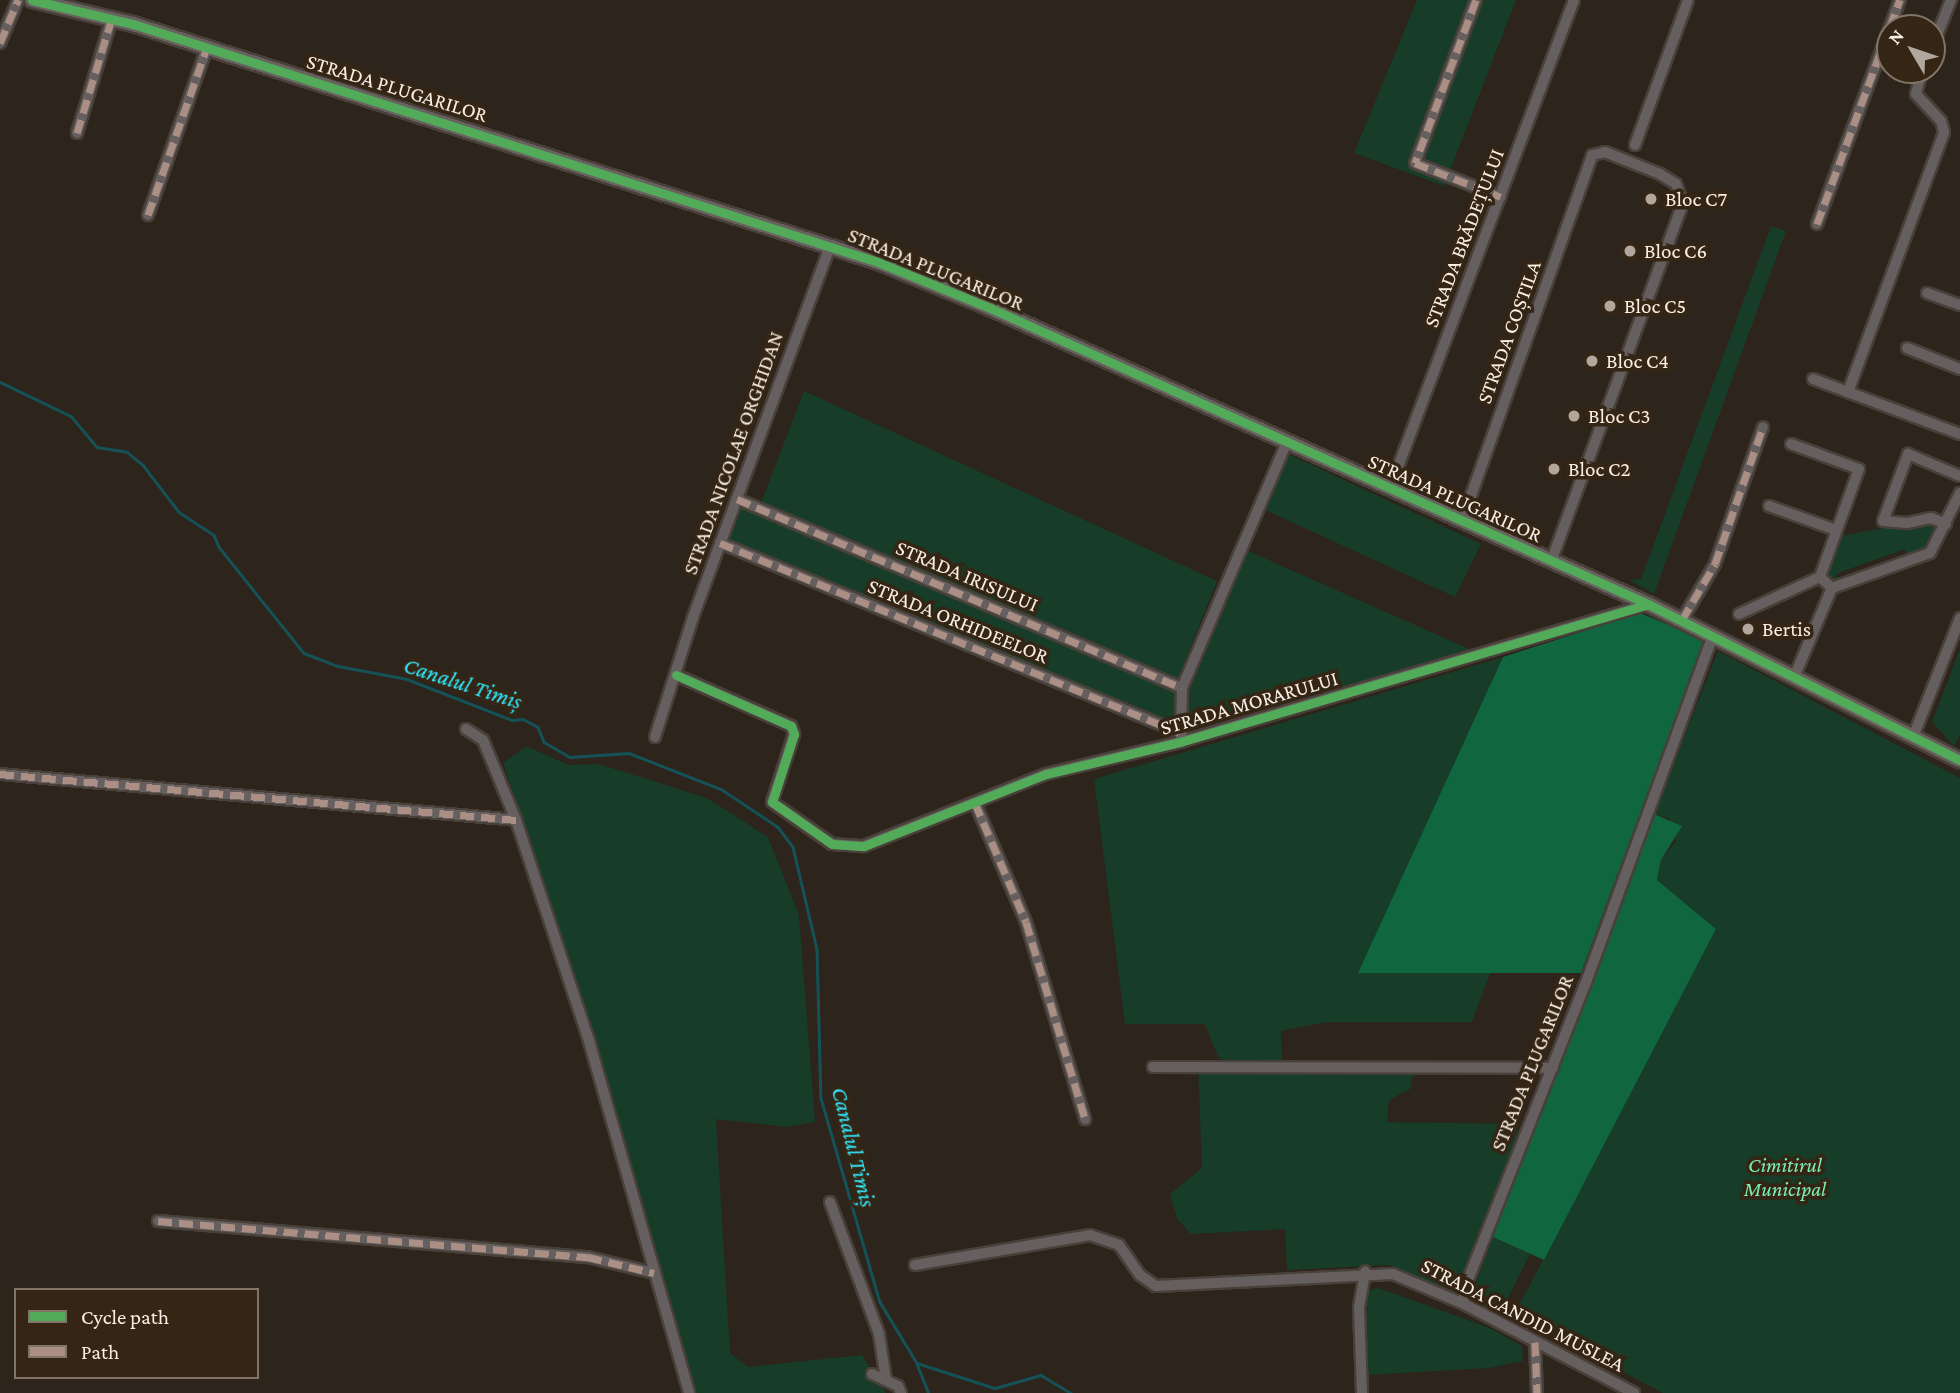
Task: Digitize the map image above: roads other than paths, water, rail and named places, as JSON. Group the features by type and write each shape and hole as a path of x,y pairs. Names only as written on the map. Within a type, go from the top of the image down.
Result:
{"street":[{"path":"0,43 18,0"},
{"name":"STRADA PLUGARILOR","path":"32,0 112,18 207,47 830,246 990,308 1713,635 1553,1068 1464,1290 1464,1304"},
{"path":"1476,0 1415,163 1501,197"},
{"name":"STRADA BRĂDEȚULUI","path":"1390,488 1574,0"},
{"path":"1635,145 1688,0"},
{"path":"1816,224 1900,0"},
{"path":"77,132 112,18"},
{"path":"148,215 207,47"},
{"path":"1848,392 1944,132 1941,121 1916,94 1918,84"},
{"name":"STRADA COȘTILA","path":"1462,522 1592,155 1605,152 1670,178 1681,191 1683,203 1552,560"},
{"name":"STRADA NICOLAE ORGHIDAN","path":"655,737 720,543 830,246"},
{"path":"1927,293 1960,305"},
{"path":"1907,348 1960,369"},
{"path":"1813,379 1960,434"},
{"path":"1682,620 1715,564 1763,427"},
{"path":"1181,737 1182,688 1287,442"},
{"path":"1739,614 1820,577 1859,469 1791,444"},
{"path":"1946,524 1931,518 1907,523 1883,521 1908,454 1960,476"},
{"path":"1794,676 1832,588 1930,554 1960,493"},
{"name":"STRADA IRISULUI","path":"737,499 1182,688"},
{"path":"1769,506 1836,530"},
{"name":"STRADA ORHIDEELOR","path":"720,543 1181,737"},
{"path":"1820,577 1832,588"},
{"name":"STRADA MORARULUI","path":"676,675 786,723 794,734 772,797 774,805 832,844 864,846 1046,774 1647,604"},
{"path":"1913,737 1960,618"},
{"path":"1713,635 1960,760"},
{"path":"466,729 484,740 516,820 589,1041 689,1393"},
{"path":"0,774 516,820"},
{"path":"975,803 1026,922 1085,1119"},
{"path":"1153,1067 1553,1068"},
{"path":"830,1202 879,1334 886,1380"},
{"path":"158,1221 588,1258 654,1273"},
{"name":"STRADA CANDID MUSLEA","path":"915,1265 1090,1235 1119,1245 1140,1275 1156,1286 1196,1287 1366,1272 1413,1280 1634,1393"},
{"path":"1362,1393 1359,1307 1366,1272"},
{"path":"1535,1342 1537,1393"},
{"path":"872,1374 886,1380 901,1393"}],"waterway":[{"name":"Canalul Timiș","path":"0,382 71,416 97,447 127,452 143,465 179,512 214,535 219,547 304,653 338,666 407,679 512,720 523,719 538,727 544,742 570,757 629,753 721,789 778,827 793,847 817,949 821,1098 880,1302 917,1363 995,1388 1041,1375 1071,1393"},
{"path":"917,1364 929,1393"}],"place":[{"name":"Bloc C7","path":"1651,199"},
{"name":"Bloc C6","path":"1630,251"},
{"name":"Bloc C5","path":"1610,306"},
{"name":"Bloc C4","path":"1592,361"},
{"name":"Bloc C3","path":"1574,416"},
{"name":"Bloc C2","path":"1554,469"},
{"name":"Bertis","path":"1748,629"}],"park label":[{"name":"Cimitirul Municipal","path":"1785,1177"}]}
